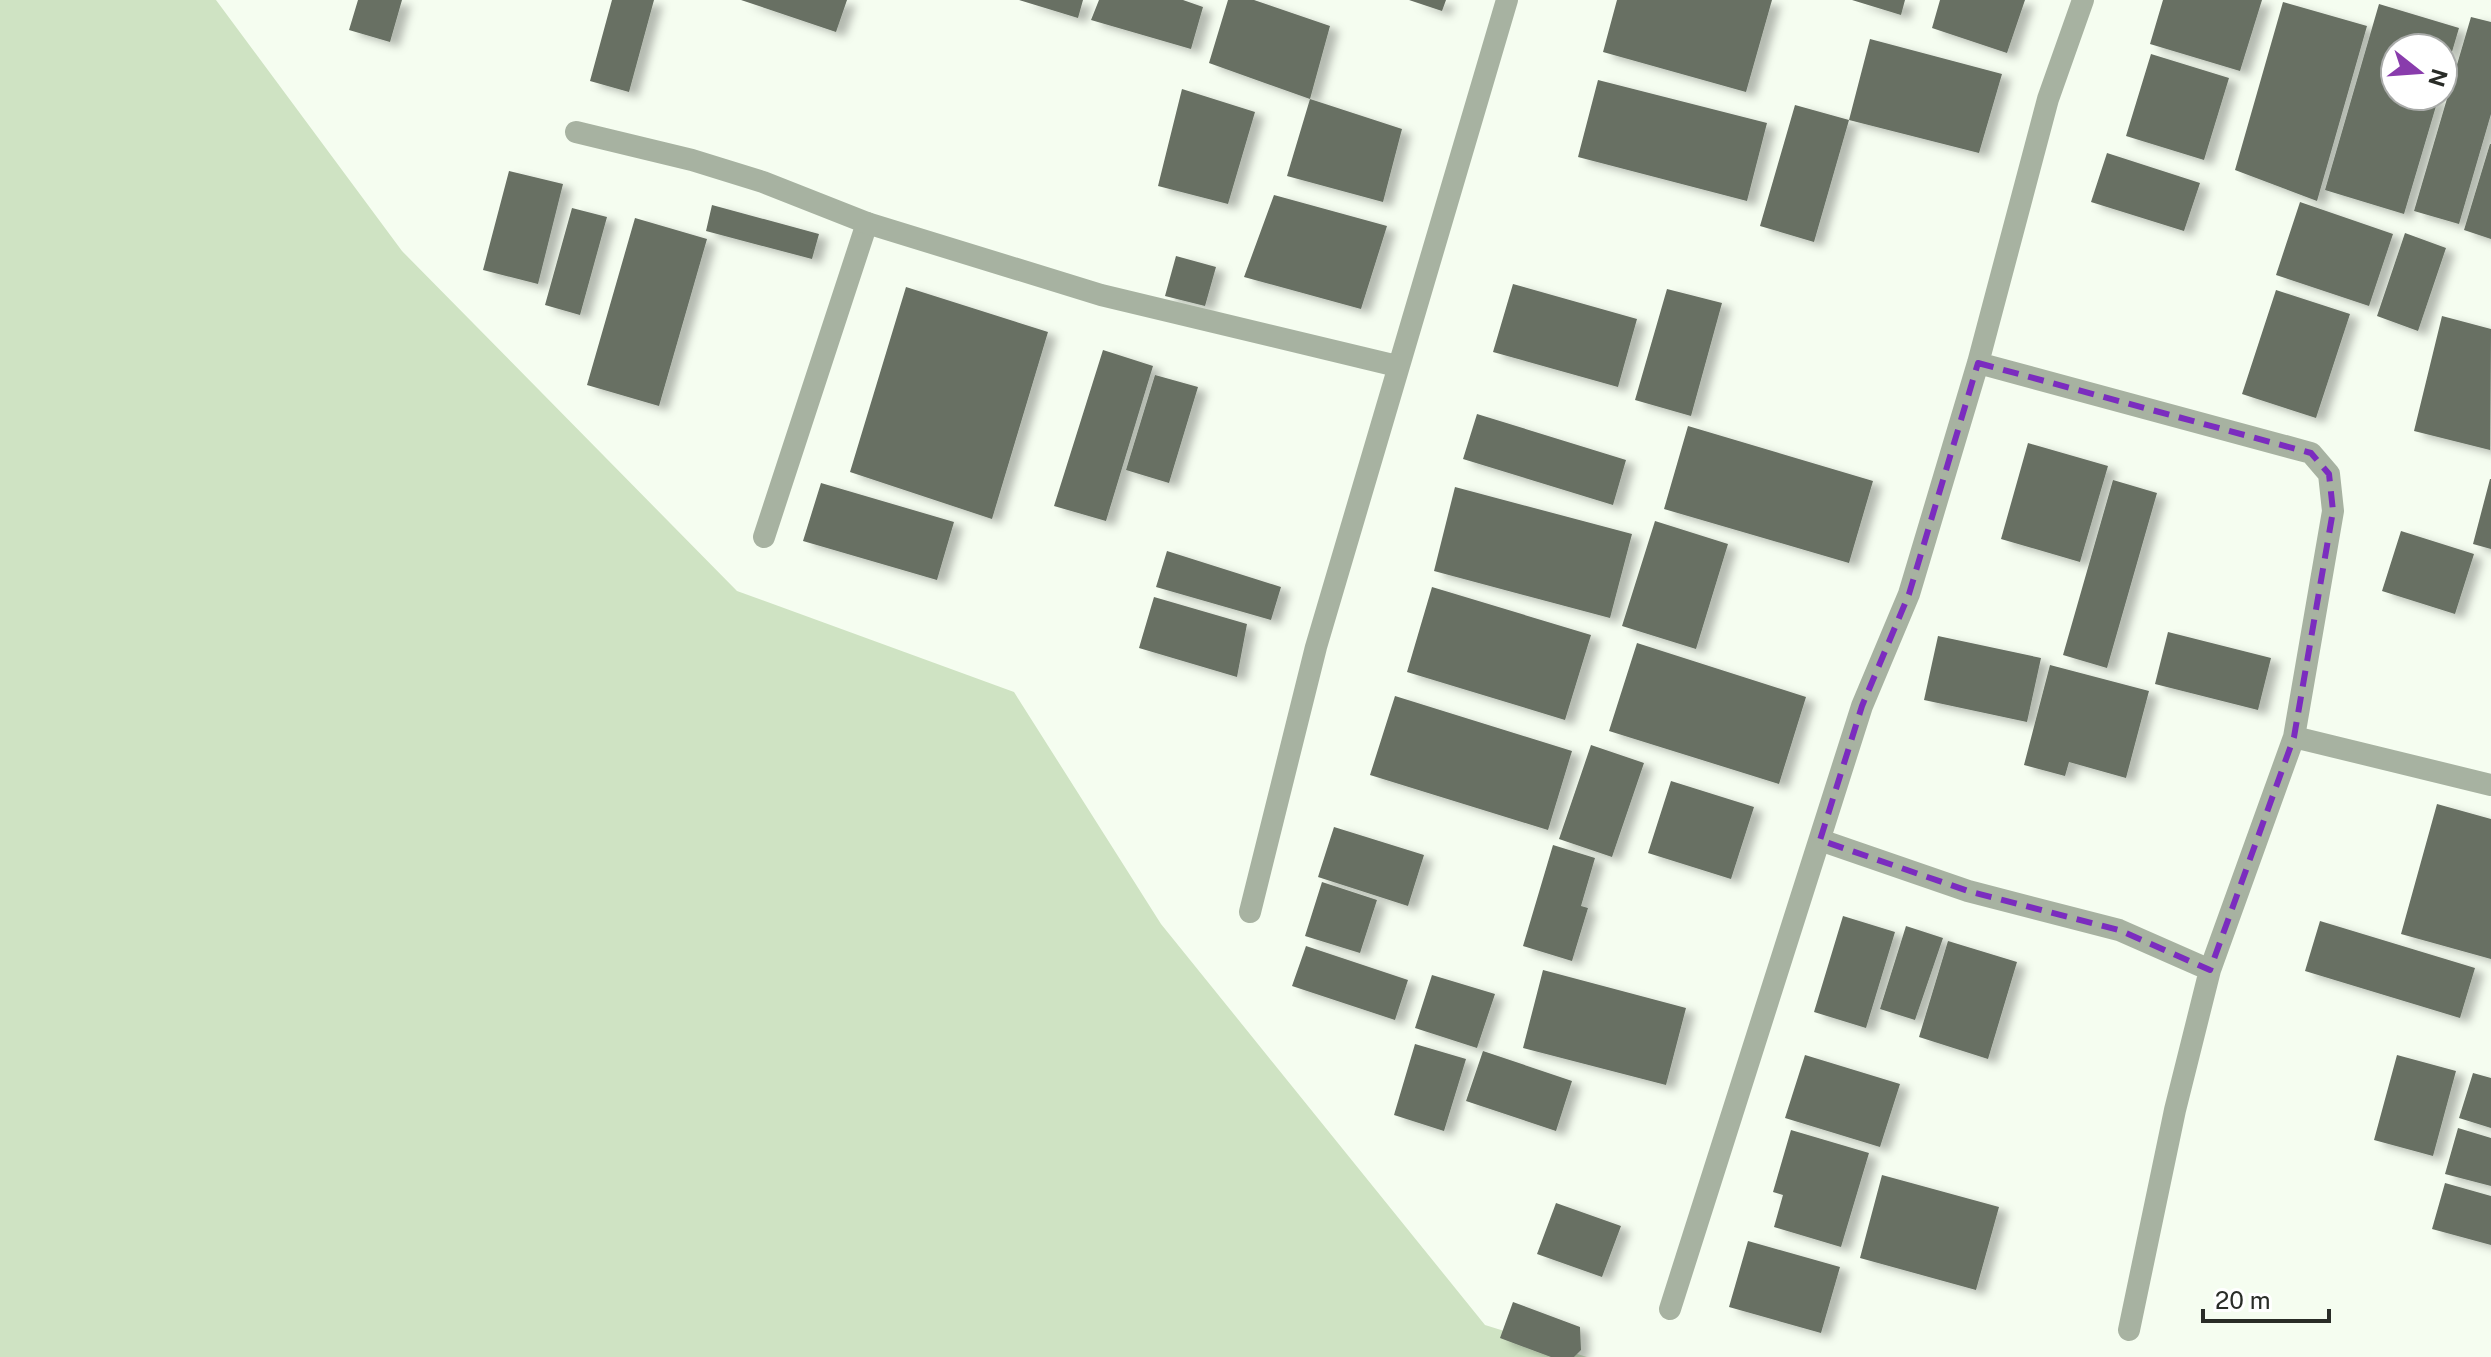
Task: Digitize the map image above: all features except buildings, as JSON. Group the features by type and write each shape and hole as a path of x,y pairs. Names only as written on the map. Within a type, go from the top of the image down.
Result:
{"street":[{"path":"1250,912 1316,647 1507,0"},
{"path":"1670,1309 1862,706 1909,594 1978,363 2048,99 2083,0"},
{"path":"576,132 692,160 763,182 867,223 1101,295 1397,366"},
{"path":"764,537 867,223"},
{"path":"1978,363 2311,453 2329,474 2333,511 2294,737 2210,970 2175,1110 2129,1330"},
{"path":"2294,737 2491,785"},
{"path":"1820,840 1968,891 2119,930 2210,970"}],"highlighted area":[{"path":"1978,363 2311,453 2329,474 2333,511 2294,737 2210,970 2119,930 1968,891 1820,840 1862,706 1909,594"}],"green space":[{"path":"0,0 216,0 402,251 737,591 1014,692 1161,924 1485,1325 1587,1357 0,1357"}]}
